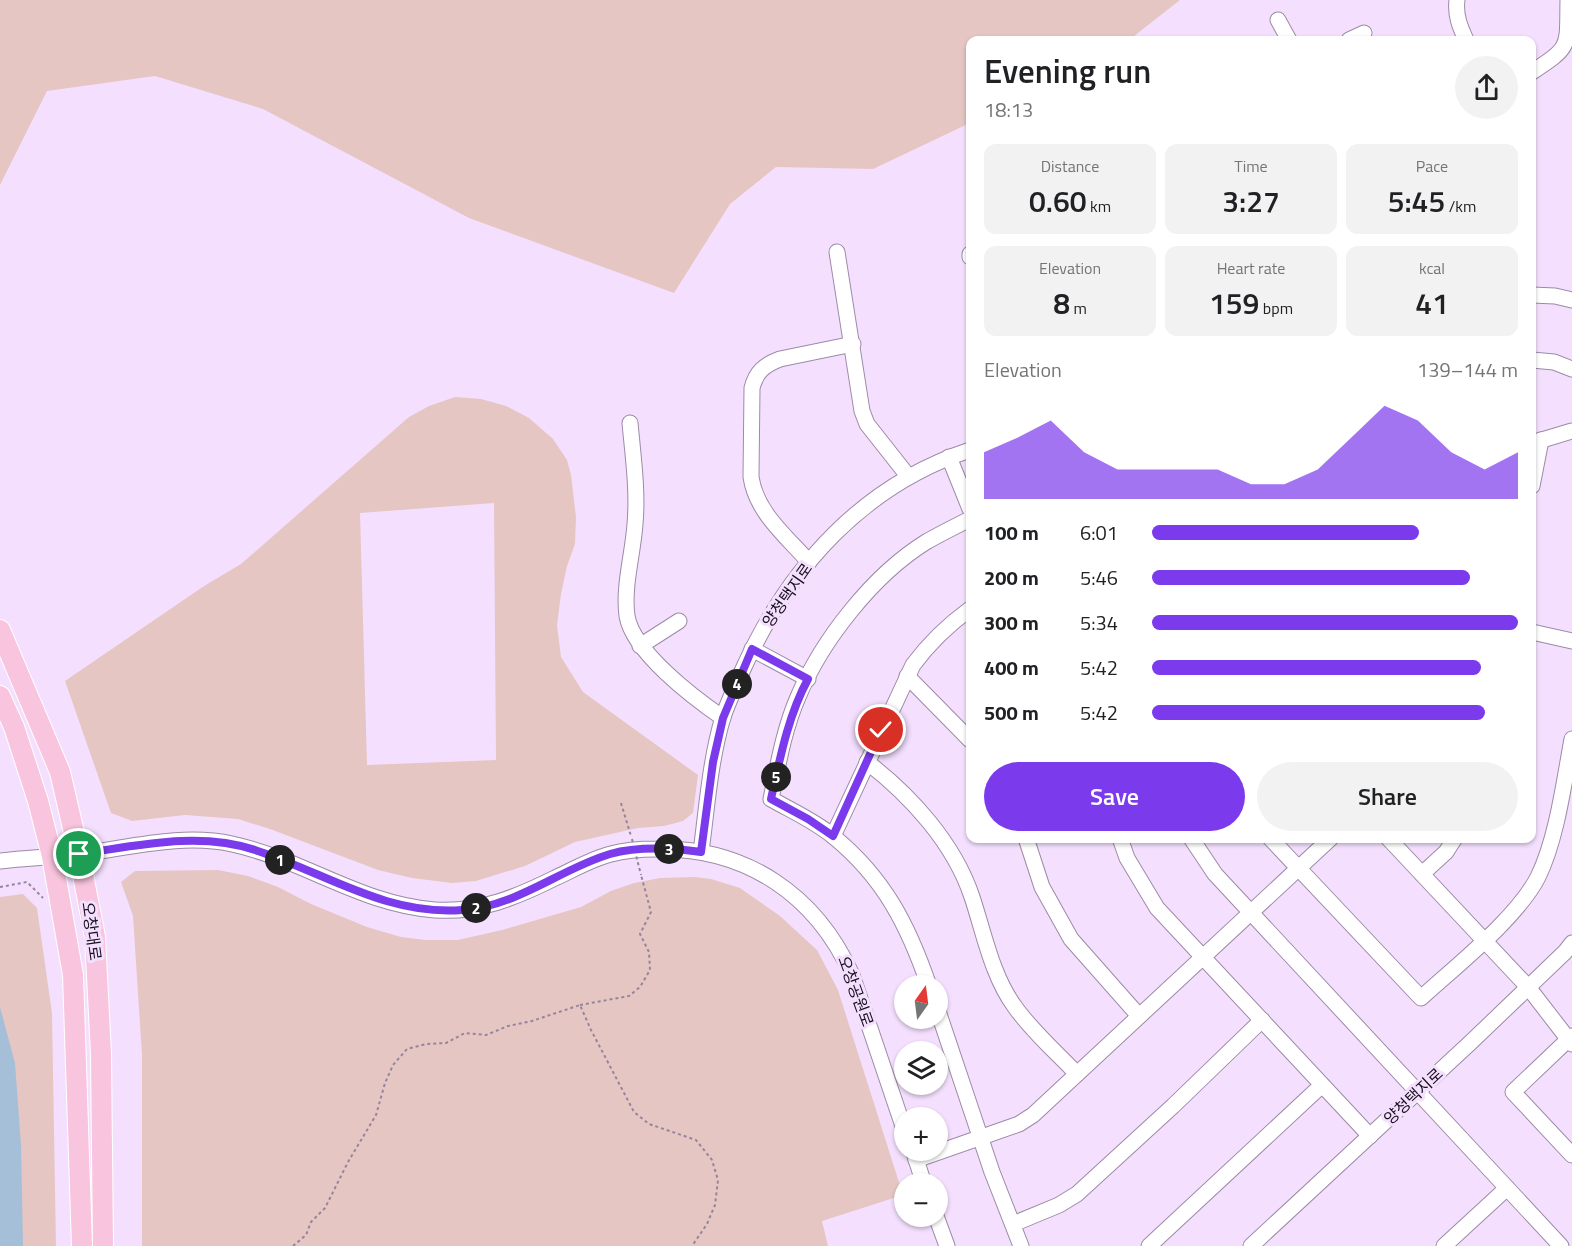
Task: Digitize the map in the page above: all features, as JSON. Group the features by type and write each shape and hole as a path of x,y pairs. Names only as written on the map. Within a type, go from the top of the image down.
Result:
{"main road":[{"name":"오창대로","path":"0,630 60,772 95,937 101,1054 103,1246"},
{"name":"오창대로","path":"0,696 14,727 38,801 52,856 73,975 82,1246"}],"street":[{"path":"1457,0 1458,22 1464,36"},
{"path":"1536,69 1558,55 1566,43 1568,0"},
{"path":"1278,20 1287,36"},
{"path":"1358,36 1364,33"},
{"path":"837,252 862,411 867,424 908,476"},
{"path":"1536,295 1572,300"},
{"path":"809,562 765,513 753,489 751,477 752,388 759,370 768,363 853,344"},
{"path":"1536,360 1554,362 1572,369"},
{"path":"630,423 635,521 627,617 640,646 653,660 723,718"},
{"path":"1536,442 1572,432"},
{"name":"양청택지로","path":"701,852 713,762 723,718 752,649 768,619 827,540 856,513 888,488 908,476 966,451"},
{"path":"949,457 966,499"},
{"path":"925,975 908,928 893,903 856,857 833,836 771,799 798,697 828,643 847,617 883,576 926,543 966,521"},
{"path":"833,836 907,676 929,644 950,623 966,612"},
{"path":"640,646 679,621"},
{"path":"1536,633 1572,641"},
{"path":"752,649 808,679"},
{"path":"907,676 966,736"},
{"path":"1275,843 1421,998 1510,914 1537,878 1551,841 1572,740"},
{"path":"867,762 924,818 959,864 994,964 1014,1007 1077,1074"},
{"name":"오창공원로","path":"0,861 180,841 228,843 255,849 392,904 417,909 462,910 485,907 504,900 612,854 647,849 675,849 701,852 740,862 788,889 830,934 841,951 852,975 897,1107"},
{"path":"1028,843 1042,887 1071,939 1139,1016"},
{"path":"1122,843 1127,858 1157,908 1370,1136"},
{"path":"1194,843 1215,874 1561,1246"},
{"path":"948,1146 1019,1124 1033,1114 1326,843"},
{"path":"1393,843 1528,987 1571,1040 1513,1092 1572,1155"},
{"path":"1422,874 1446,852 1452,843"},
{"name":"양청택지로","path":"1251,1246 1418,1092 1572,943"},
{"path":"1012,1224 1059,1205 1077,1194 1165,1114 1262,1020"},
{"path":"944,1029 980,1138 1021,1246"},
{"path":"1149,1246 1322,1085"},
{"path":"1444,1246 1507,1188"},
{"path":"940,1227 947,1246"}],"path":[{"path":"293,1246 306,1235 311,1222 325,1208 348,1162 376,1115 393,1065 407,1049 426,1044 446,1043 465,1033 486,1035 508,1026 532,1021 580,1005 629,996 640,987 650,970 649,952 640,934 651,912 621,803"},
{"path":"0,887 27,882 46,901"},
{"path":"580,1005 634,1112 650,1124 696,1140 712,1160 718,1180 715,1205 707,1224 692,1246"}],"shaded area":[{"path":"0,0 1180,0 1134,36 966,36 966,125 873,169 776,167 730,204 674,293 469,218 263,109 155,76 47,91 0,185"},
{"path":"455,397 481,399 506,406 529,418 553,439 567,460 576,517 575,544 567,566 557,625 561,657 583,692 698,775 693,813 683,821 664,826 638,828 575,842 525,866 476,881 452,883 412,878 378,870 238,819 185,815 132,821 111,813 65,681 204,586 241,564 409,417 429,406","holes":["494,503 496,760 367,765 360,513"]},
{"path":"218,870 248,876 367,927 401,937 426,940 458,940 502,930 581,907 611,891 634,883 660,878 711,879 740,888 780,916 817,950 838,990 896,1173 894,1173 894,1198 822,1221 828,1246 142,1246 142,1055 133,916 121,882 135,871"},
{"path":"23,894 37,908 52,1013 56,1246 0,1246 0,897"}],"water":[{"path":"0,1007 15,1063 21,1145 23,1246 0,1246"}],"route":[{"path":"79,854 180,841 228,843 255,849 392,904 437,910 485,907 612,854 647,849 701,852 713,762 723,718 752,649 808,679 798,697 789,724 771,799 833,836 881,730"}]}
